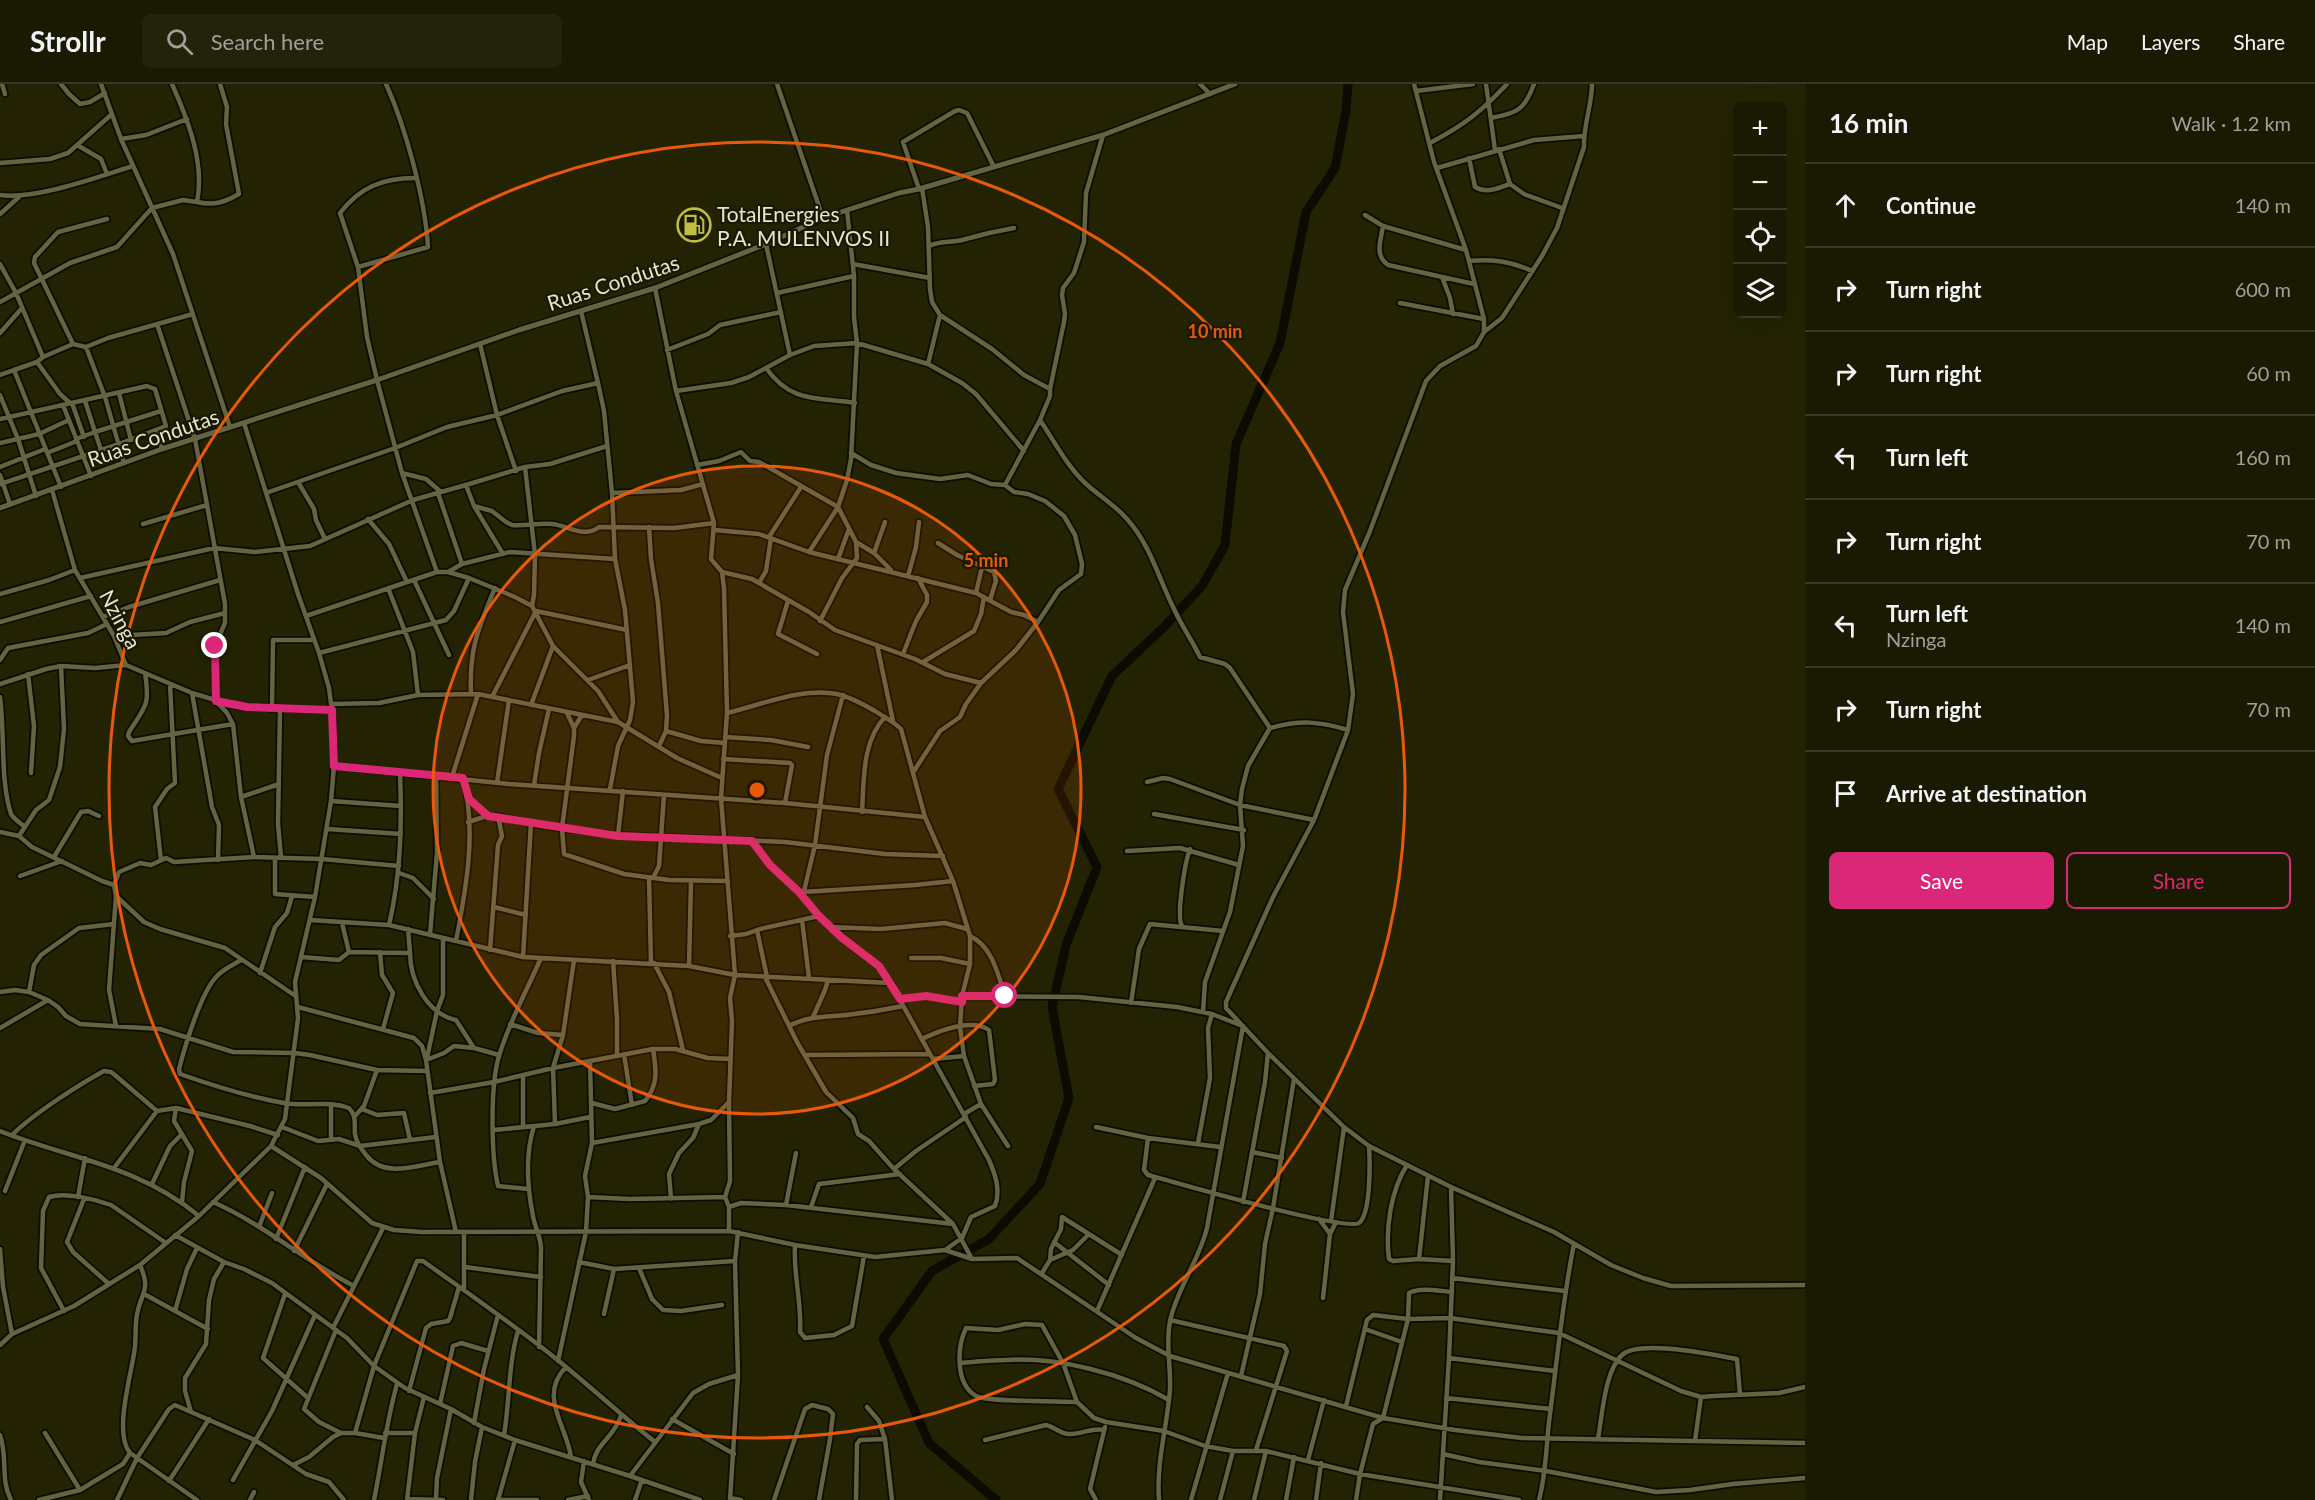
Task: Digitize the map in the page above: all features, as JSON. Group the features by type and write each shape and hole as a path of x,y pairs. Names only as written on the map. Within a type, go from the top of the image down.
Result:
{"street":[{"path":"2,84 5,94"},
{"path":"61,84 80,104 90,102 105,93"},
{"path":"172,84 192,134 198,177 197,202"},
{"path":"0,302 70,263 117,247 152,208 183,200 221,203 239,194 226,124 227,107 220,84"},
{"path":"358,267 428,247 427,227 416,178 394,102 386,84"},
{"path":"777,84 823,218"},
{"path":"1200,84 1210,94"},
{"name":"Ruas Condutas","path":"0,508 162,449 656,288 766,244 823,218 899,193 921,189 1103,135 1235,84"},
{"path":"1414,84 1437,168 1466,250 1484,319 1484,332"},
{"path":"1416,91 1473,84"},
{"path":"1486,84 1497,150 1510,184 1524,194 1562,208"},
{"path":"1430,143 1461,126 1488,105 1507,84"},
{"path":"1491,118 1520,110 1525,106 1534,84"},
{"path":"1592,84 1592,99 1584,136 1584,147 1557,228 1502,318 1484,332 1476,346 1440,366 1426,381 1370,531 1345,590 1343,612 1353,693 1348,730 1314,820 1273,897 1226,1002 1226,1008 1294,1079 1344,1127 1369,1146 1451,1187 1518,1215 1611,1265 1642,1278 1671,1286 1693,1288 1719,1285 1805,1285"},
{"path":"103,85 121,139 173,254 231,427"},
{"path":"994,167 967,113 955,111 903,142 921,189 929,246 931,299 940,315 992,349 1024,375 1050,388"},
{"path":"0,163 50,159 68,153 112,114"},
{"path":"121,139 146,135 187,119"},
{"path":"1005,485 1040,420 1050,396 1065,314 1063,288 1074,273 1084,242 1086,193 1103,135"},
{"path":"1437,168 1547,138 1584,136"},
{"path":"77,145 101,159 107,174"},
{"path":"1469,158 1475,188 1484,191 1510,184"},
{"path":"0,195 19,197 133,166"},
{"path":"416,178 393,179 372,186 350,202 340,213 358,267 368,337 395,448 437,572"},
{"path":"0,214 19,197"},
{"path":"809,552 838,507 847,480 851,453 857,343 854,317 854,276 847,210"},
{"path":"1365,215 1383,226 1466,250"},
{"path":"73,344 34,263 35,257 54,235 62,230 107,219"},
{"path":"1383,226 1379,253 1384,262 1474,284"},
{"path":"929,246 943,241 960,240 978,234 1014,228"},
{"path":"766,244 790,355"},
{"path":"1469,261 1496,259 1515,263 1532,271"},
{"path":"0,264 16,293 43,357"},
{"path":"853,264 930,278"},
{"path":"777,292 854,276"},
{"path":"1442,277 1453,314"},
{"path":"656,288 676,392 715,527 711,559 722,572 725,607 727,712 721,798 730,936 735,975 730,998 732,1021 729,1102 730,1181 725,1197 729,1207 729,1230"},
{"path":"1400,303 1484,319"},
{"path":"0,333 22,308"},
{"path":"581,311 604,411 612,493 615,559 627,630 633,702 631,714 618,746 610,789"},
{"path":"667,350 708,334 720,325 782,312"},
{"path":"0,375 37,362 73,344 86,347 108,338 193,314"},
{"path":"928,364 940,315"},
{"path":"157,324 195,439 225,613 225,623 215,646 216,701 233,724 242,797 254,857"},
{"path":"676,392 731,383 814,346 857,343 928,364 947,373 976,394 1024,451"},
{"path":"480,344 496,415 516,471"},
{"path":"86,347 105,397 124,463"},
{"path":"37,362 60,394 71,403 84,436"},
{"path":"765,368 776,383 794,394 855,403"},
{"path":"14,370 61,487"},
{"path":"266,493 395,448 447,427 496,415 562,391 598,382"},
{"path":"0,419 151,386 155,390 165,426 2,484"},
{"path":"119,393 131,440"},
{"path":"0,395 18,439 36,496"},
{"path":"85,401 101,450"},
{"path":"63,405 91,476"},
{"path":"0,467 95,432 161,411"},
{"path":"0,443 39,434 69,420"},
{"path":"1040,420 1070,466 1085,483 1128,520 1141,538 1162,577 1175,611 1200,657 1225,664 1230,668 1270,728"},
{"path":"0,1337 2,1344 12,1334 64,1311 140,1265 199,1216 271,1146 282,1128 295,1053 298,1007 294,994 296,973 315,897 327,829 334,766 332,707 319,653 244,423"},
{"path":"156,431 162,449"},
{"path":"80,578 214,548 250,552 310,546 412,500 525,467 550,464 608,446"},
{"path":"697,465 719,461 741,452 750,461 759,462 838,507 856,542 858,555 850,563 820,621"},
{"path":"851,453 871,465 896,473 940,479 968,475 991,484 1005,485 1014,492 1037,497 1059,510 1064,516 1077,541 1082,564 1081,574 1059,590 1016,650 981,683 960,717 940,731 914,771"},
{"path":"525,467 535,555 532,606"},
{"path":"402,473 426,479 440,492 462,564"},
{"path":"0,475 10,504"},
{"path":"298,482 314,509 316,520 325,539"},
{"path":"612,493 681,490 703,484"},
{"path":"466,485 474,506 503,554"},
{"path":"759,583 766,571 770,537 801,487"},
{"name":"Nzinga","path":"52,490 75,570 114,636 126,665 170,684 216,701 241,707 272,709 332,707 379,703 418,695 478,694 618,722"},
{"path":"143,524 207,505"},
{"path":"474,506 492,511 508,524 556,524 569,530 592,531 599,527 715,527 742,531 770,537 809,552 850,563 891,570 975,593 1011,612 1038,622"},
{"path":"368,519 389,544 407,582"},
{"path":"874,553 885,522"},
{"path":"908,576 916,547 919,522"},
{"path":"649,527 667,716 666,731 658,746"},
{"path":"838,559 849,529"},
{"path":"856,542 874,553 891,570"},
{"path":"938,543 994,572 997,577 990,600"},
{"path":"448,572 462,564 503,554 615,559"},
{"path":"975,593 982,567"},
{"path":"0,594 75,570"},
{"path":"306,616 437,572 448,572 495,588 532,606 553,646 588,680 609,706 618,722 677,758 722,778"},
{"path":"722,572 744,575 835,630 903,654 945,674 981,683"},
{"path":"319,653 446,620 452,615 469,578"},
{"path":"903,654 916,621 927,602 927,595 918,578"},
{"path":"103,617 220,580"},
{"path":"414,580 449,655"},
{"path":"388,588 414,656 418,695"},
{"path":"471,694 472,650 495,588"},
{"path":"0,622 91,596"},
{"path":"923,662 974,632 984,597"},
{"path":"788,600 778,634 817,654"},
{"path":"536,612 627,630"},
{"path":"492,697 536,612"},
{"path":"114,636 166,633 190,622 225,613"},
{"path":"0,660 8,648 88,633 107,624"},
{"path":"272,709 273,640 314,640"},
{"path":"877,645 893,721"},
{"path":"531,705 553,646"},
{"path":"0,684 61,666 95,668 126,665"},
{"path":"588,680 630,665"},
{"path":"19,836 36,810 49,800 61,759 64,729 61,666"},
{"path":"144,673 147,702 129,732 129,739 135,741 233,724"},
{"path":"28,674 34,726 31,773"},
{"path":"161,860 156,804 166,789 175,783 170,684"},
{"path":"192,693 213,810 219,825 218,860"},
{"path":"727,712 816,693 843,696 893,721 904,735 925,817 953,881 970,936 970,964 962,999 960,1027 964,1056 981,1104 1008,1146"},
{"path":"452,777 478,694"},
{"path":"802,892 815,845 827,755 843,696"},
{"path":"0,697 1,784 11,815 25,826"},
{"path":"497,783 509,700"},
{"path":"280,709 278,824 282,857"},
{"path":"534,785 549,710"},
{"path":"567,713 574,728"},
{"path":"582,715 574,728 562,828 562,852 566,856 624,874 691,881 728,881"},
{"path":"862,812 864,777 871,742 875,729 885,717"},
{"path":"1203,1012 1203,993 1208,972 1230,912 1243,846 1244,830 1240,805 1248,766 1270,728 1292,723 1318,722 1348,730"},
{"path":"666,731 700,741 771,740 808,747"},
{"path":"723,759 790,763 792,765 785,803"},
{"path":"334,766 400,771 497,783 610,789 925,817"},
{"path":"388,925 399,873 400,771"},
{"path":"430,934 437,831 436,776"},
{"path":"456,941 469,849 469,799 463,778"},
{"path":"1146,782 1163,778 1170,779 1240,805 1314,820"},
{"path":"242,797 279,784"},
{"path":"618,836 623,791"},
{"path":"664,795 659,838 659,866 651,878 652,963 669,992 682,1050"},
{"path":"469,799 488,816"},
{"path":"330,801 401,806"},
{"path":"54,857 81,812 99,816"},
{"path":"1154,814 1244,830"},
{"path":"468,822 488,816 498,816 618,836 752,841 815,845 885,854 943,856"},
{"path":"490,950 498,845 502,836 498,816"},
{"path":"523,957 531,823"},
{"path":"327,829 401,834"},
{"path":"0,832 19,836 32,847 114,885"},
{"path":"752,841 770,865 802,892 830,927 879,966 900,999 992,1167 997,1199 991,1209 971,1217 962,1238 945,1250"},
{"path":"1180,848 1187,857"},
{"path":"1127,851 1190,849 1239,866"},
{"path":"1182,926 1178,920 1190,849"},
{"path":"116,1026 109,995 116,896 114,885 121,871 140,863 151,865 166,858 174,862 282,857 399,866"},
{"path":"275,858 275,892 278,895 315,897"},
{"path":"20,876 62,861"},
{"path":"399,873 413,878 434,899"},
{"path":"689,966 691,881"},
{"path":"802,892 953,881"},
{"path":"116,896 136,916 154,927 218,945 294,994"},
{"path":"260,973 275,927 287,913 292,896"},
{"path":"494,907 526,915"},
{"path":"730,936 819,916"},
{"path":"310,920 342,923 370,922 388,925 523,957 652,963 689,966 735,975 890,983"},
{"path":"802,920 809,978"},
{"path":"1172,925 1178,920"},
{"path":"342,923 349,952"},
{"path":"1131,1003 1139,949 1148,925 1151,923 1223,931"},
{"path":"29,992 34,965 41,955 80,928 114,924"},
{"path":"830,927 881,929 945,924 967,929"},
{"path":"408,929 411,968 419,989 437,1011 457,1021 474,1048"},
{"path":"757,930 766,977 789,1026 826,1092 853,1118 858,1134 869,1141 894,1169 953,1224 972,1259"},
{"path":"970,936 981,942 992,959 1005,996"},
{"path":"443,938 444,991 437,1011 426,1060 426,1071 440,1162 456,1232"},
{"path":"301,957 339,960 349,952 410,952"},
{"path":"380,952 382,975 393,993 383,1029"},
{"path":"528,1189 498,1186 494,1150 494,1082 499,1055 510,1024 542,958"},
{"path":"912,958 941,958 970,964"},
{"path":"241,960 214,979 188,1037 179,1069 180,1074 287,1104 331,1104 349,1108 355,1116 355,1136 360,1146 373,1163 381,1168 399,1168 440,1162"},
{"path":"555,1124 553,1068 563,1035 574,960"},
{"path":"613,961 618,1019 617,1055"},
{"path":"813,1017 828,980"},
{"path":"0,992 15,990 29,992 48,1000 73,1021 160,1029 233,1052 310,1054 377,1070 426,1071"},
{"path":"900,999 926,996 962,999 1005,996 1079,997 1177,1006 1212,1014 1243,1026"},
{"path":"0,1028 48,1000"},
{"path":"789,1026 813,1017 873,1012 903,1006"},
{"path":"298,1007 414,1038 422,1046 426,1060"},
{"path":"1198,1143 1210,1078 1208,1028 1212,1014"},
{"path":"510,1024 538,1033 563,1035"},
{"path":"1159,1500 1159,1477 1169,1400 1170,1320 1180,1290 1203,1244 1243,1026"},
{"path":"922,1040 935,1033 960,1027 986,1027 991,1033 994,1082 974,1086"},
{"path":"426,1060 454,1046 474,1048 499,1055"},
{"path":"430,1093 653,1049 682,1050 699,1056 730,1059"},
{"path":"592,1103 611,1109 645,1101 653,1088 656,1076 653,1049"},
{"path":"805,1055 930,1053"},
{"path":"1244,1202 1268,1053"},
{"path":"624,1054 632,1105"},
{"path":"933,1059 964,1056"},
{"path":"558,1361 586,1232 588,1197 585,1176 592,1143 590,1062"},
{"path":"355,1116 362,1109 372,1090 377,1070"},
{"path":"12,1136 39,1113 104,1071 111,1072 157,1111"},
{"path":"523,1076 524,1127"},
{"path":"1241,1376 1260,1294 1264,1252 1294,1079"},
{"path":"592,1143 699,1124 711,1120 729,1102"},
{"path":"331,1104 331,1138"},
{"path":"894,1169 981,1104"},
{"path":"114,1167 157,1111 176,1108 250,1126 278,1136"},
{"path":"176,1108 174,1121 192,1151 184,1182 182,1202"},
{"path":"362,1109 377,1115 404,1113 410,1140"},
{"path":"494,1130 555,1124 590,1117"},
{"path":"671,1198 669,1174 677,1155 693,1138 699,1124"},
{"path":"534,1126 528,1160 528,1189 534,1221 540,1232 539,1347"},
{"path":"1096,1127 1148,1138 1220,1147"},
{"path":"1323,1298 1344,1127"},
{"path":"282,1128 318,1141 331,1138 360,1146 436,1137"},
{"path":"0,1131 114,1167 152,1184 182,1202 199,1216"},
{"path":"152,1184 170,1146 182,1134"},
{"path":"1148,1138 1144,1173 1155,1178 1244,1202 1333,1222 1354,1224 1359,1223 1364,1216 1368,1191 1369,1146"},
{"path":"5,1191 26,1140"},
{"path":"271,1146 305,1167 356,1211 383,1228 408,1232 729,1230 795,1245 864,1256 885,1257 945,1250 972,1259 1017,1258 1136,1338 1170,1356 1383,1418 1522,1438 1805,1443"},
{"path":"1252,1152 1282,1158"},
{"path":"786,1205 796,1153"},
{"path":"78,1197 86,1158"},
{"path":"1407,1165 1399,1178 1392,1202 1389,1259 1393,1261 1419,1258 1453,1261"},
{"path":"276,1239 305,1167"},
{"path":"811,1207 819,1184 900,1174"},
{"path":"1419,1258 1428,1176"},
{"path":"1097,1311 1155,1178"},
{"path":"294,1251 327,1184"},
{"path":"1440,1500 1452,1292 1451,1187"},
{"path":"259,1227 272,1193"},
{"path":"64,1311 40,1268 43,1211 49,1197 78,1197 111,1205 166,1243"},
{"path":"588,1197 725,1197"},
{"path":"84,1199 67,1242 73,1252 109,1284"},
{"path":"213,1202 259,1227 294,1251 354,1286"},
{"path":"729,1207 741,1203 786,1205 953,1224"},
{"path":"1042,1273 1050,1260 1054,1242 1061,1229 1062,1217 1122,1255"},
{"path":"1319,1219 1330,1234"},
{"path":"341,1433 306,1412 308,1398 335,1329 383,1228"},
{"path":"410,1391 426,1328 431,1324 447,1322 462,1289 465,1267 464,1232"},
{"path":"738,1232 735,1261 738,1375 730,1499 741,1500"},
{"path":"1050,1260 1078,1247 1089,1234"},
{"path":"175,1235 224,1262 263,1278 347,1338 374,1366 410,1391 451,1409 482,1427 515,1440 697,1499"},
{"path":"1054,1242 1109,1285"},
{"path":"1539,1500 1546,1471 1559,1333 1574,1244"},
{"path":"795,1245 794,1271 801,1317 800,1332 802,1337 807,1338 834,1335 852,1326 864,1256"},
{"path":"175,1311 187,1269 197,1248"},
{"path":"0,1249 3,1287 12,1334"},
{"path":"355,1433 374,1366 415,1262 423,1261 566,1367 621,1416 655,1442"},
{"path":"579,1262 614,1269 735,1261"},
{"path":"191,1412 185,1390 185,1378 204,1351 208,1329 209,1300 214,1279 224,1262"},
{"path":"140,1265 146,1282 137,1316 135,1346 123,1418 124,1443 130,1453 197,1500"},
{"path":"465,1267 541,1277"},
{"path":"639,1268 652,1299 663,1310 681,1311 722,1305"},
{"path":"604,1314 614,1269"},
{"path":"1452,1278 1565,1291"},
{"path":"1356,1500 1373,1424 1383,1418 1408,1319 1408,1298 1412,1291 1452,1292"},
{"path":"144,1294 208,1329"},
{"path":"285,1294 263,1358 308,1398"},
{"path":"233,1480 272,1411 315,1315"},
{"path":"474,1423 488,1351 498,1315"},
{"path":"1346,1406 1367,1320 1372,1315 1408,1319 1450,1318 1559,1333 1681,1391 1701,1396 1779,1393 1805,1388"},
{"path":"1170,1320 1284,1346 1287,1351 1256,1450"},
{"path":"1077,1402 981,1398 969,1391 961,1375 960,1363 966,1328 998,1330 1038,1324 1046,1328 1063,1363 1077,1402 1094,1418 1106,1422 1164,1431 1205,1446 1266,1451 1360,1474 1519,1500"},
{"path":"1365,1329 1402,1342"},
{"path":"504,1435 508,1411 511,1352 518,1330"},
{"path":"440,1404 453,1346 461,1343 488,1351"},
{"path":"1598,1439 1608,1382 1618,1360 1630,1350 1646,1348 1737,1359 1740,1394"},
{"path":"1449,1358 1555,1371"},
{"path":"960,1363 1007,1359 1063,1363 1133,1382 1169,1400"},
{"path":"566,1367 557,1376 552,1395 572,1457"},
{"path":"1191,1500 1228,1373"},
{"path":"630,1476 693,1393 709,1384 738,1375"},
{"path":"374,1500 385,1435 397,1384"},
{"path":"1695,1441 1701,1396"},
{"path":"424,1397 415,1433 407,1499 443,1500"},
{"path":"1446,1398 1551,1409"},
{"path":"1308,1460 1324,1400"},
{"path":"774,1500 805,1409 812,1405 828,1409 832,1414 819,1500"},
{"path":"117,1500 137,1458 172,1406 178,1406 255,1440 306,1474 328,1482 343,1500"},
{"path":"867,1407 879,1421 885,1438 892,1500"},
{"path":"436,1500 437,1478 451,1409"},
{"path":"1365,1413 1373,1424"},
{"path":"593,1464 596,1450 615,1431 621,1416"},
{"path":"169,1481 209,1419"},
{"path":"672,1419 734,1454"},
{"path":"1096,1500 1090,1489 1106,1422"},
{"path":"986,1440 1046,1425 1054,1427 1061,1433 1071,1434 1095,1429 1104,1430"},
{"path":"471,1500 482,1427"},
{"path":"45,1433 80,1490"},
{"path":"293,1465 309,1457 341,1433 385,1435 415,1433"},
{"path":"0,1436 4,1446 7,1492 11,1500"},
{"path":"856,1500 857,1443 860,1440 885,1438"},
{"path":"515,1440 498,1500 537,1500"},
{"path":"1220,1500 1233,1450"},
{"path":"1254,1500 1266,1451"},
{"path":"39,1500 80,1490 123,1464 130,1453"},
{"path":"1443,1454 1656,1492 1805,1478"},
{"path":"1286,1500 1294,1457"},
{"path":"568,1500 588,1498 581,1482 584,1461"},
{"path":"1316,1500 1321,1463"},
{"path":"635,1500 642,1480"},
{"path":"0,1494 7,1492"},
{"path":"250,1500 254,1492"}],"waterway":[{"path":"996,1500 929,1443 883,1339 932,1271 989,1239 1040,1184 1069,1098 1052,1007 1066,945 1097,867 1058,789 1112,676 1164,627 1202,586 1225,545 1236,444 1280,343 1306,212 1335,168 1346,111 1348,84"}],"place":[{"name":"TotalEnergies P.A. MULENVOS II","path":"694,225"}],"route":[{"path":"215,646 216,701 235,706 272,709 332,710 334,766 463,778 469,799 488,816 618,836 752,841 770,865 799,892 819,916 841,937 879,966 900,999 926,996 962,1002 962,996 1005,996"}]}
